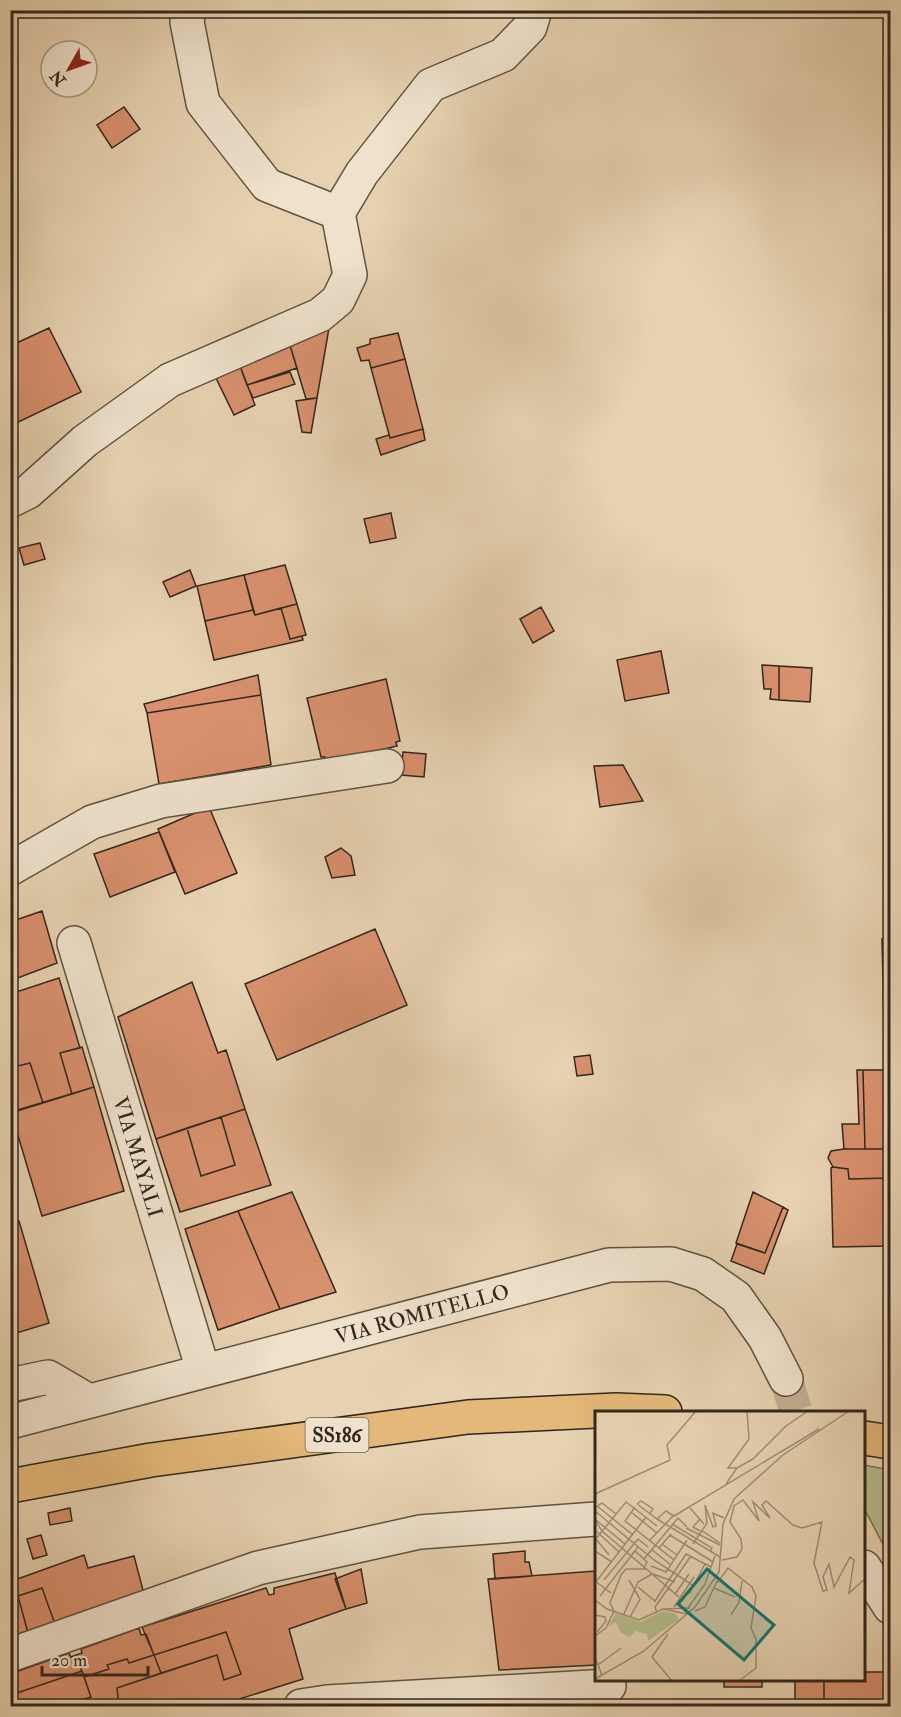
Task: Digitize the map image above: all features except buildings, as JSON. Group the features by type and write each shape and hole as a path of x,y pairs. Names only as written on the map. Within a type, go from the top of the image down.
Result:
{"main road":[{"name":"SS186","path":"10,1486 151,1460 468,1417 632,1411"},
{"path":"865,1438 891,1442"}],"street":[{"path":"189,10 187,22 203,103 267,185 338,213"},
{"path":"10,501 28,492 85,441 170,380 320,315 338,300 350,274 338,213 362,173 431,85 503,55 530,27 535,10"},
{"path":"10,868 92,822 161,801 387,765"},
{"name":"VIA MAYALI","path":"74,943 203,1370"},
{"name":"VIA ROMITELLO","path":"10,1422 609,1265 671,1264 703,1274 736,1297 765,1338 786,1379"},
{"path":"10,1385 48,1377 89,1401"},
{"path":"10,1655 258,1568 420,1532 595,1519"},
{"path":"865,1568 891,1607"},
{"path":"301,1707 327,1702 419,1701 609,1686"}],"green space":[{"path":"865,1465 890,1470 890,1558 865,1510"}],"tunnel":[{"path":"786,1379 796,1411"}]}
